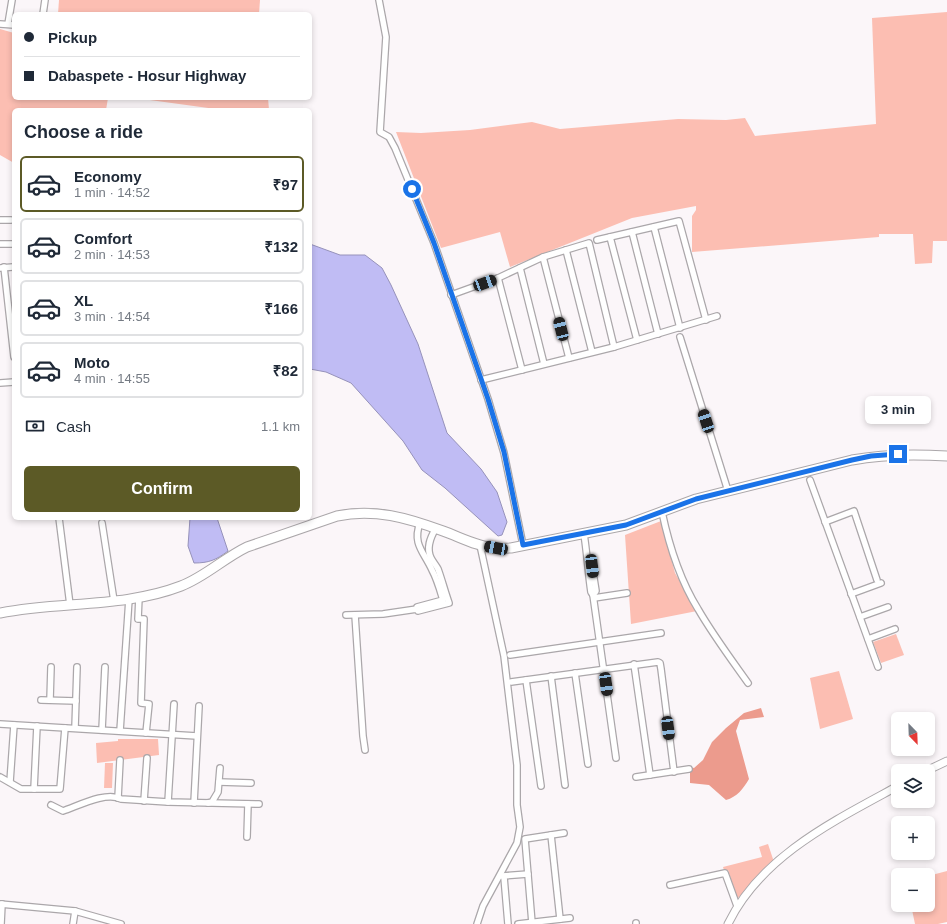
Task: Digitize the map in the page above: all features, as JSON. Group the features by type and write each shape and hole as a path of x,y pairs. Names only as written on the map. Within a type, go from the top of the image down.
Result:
{"highway":[{"path":"0,613 129,599 182,586 247,547 337,516 350,513 368,512 382,514 436,528 480,545 496,548 511,548 626,525 696,499 871,456 921,454 947,456"}],"street":[{"path":"0,24 11,24 12,0"},
{"path":"43,12 45,0"},
{"path":"379,0 386,37 380,132 388,137 396,148 434,243 504,452 523,545"},
{"path":"0,220 11,220"},
{"path":"597,240 679,221 706,320"},
{"path":"654,227 680,328"},
{"path":"632,232 658,334"},
{"path":"610,237 637,340"},
{"path":"451,295 498,278 543,257 589,243 614,347"},
{"path":"0,244 12,244"},
{"path":"566,250 592,352"},
{"path":"543,257 569,358"},
{"path":"12,267 2,268 12,342"},
{"path":"520,268 544,364"},
{"path":"498,278 522,370"},
{"path":"481,380 614,347 718,316"},
{"path":"680,337 728,491"},
{"path":"0,383 12,382"},
{"path":"810,480 878,667"},
{"path":"825,522 854,511 879,582 851,594"},
{"path":"662,512 676,563 688,591 698,609 748,683"},
{"path":"58,520 70,605"},
{"path":"102,523 114,601"},
{"path":"417,609 417,607 443,600 433,571 423,555 417,540 417,532 420,523"},
{"path":"346,615 383,614 417,609 418,611 448,603 438,569 430,557 428,546 436,528"},
{"path":"584,534 588,560 587,567 600,642 616,758"},
{"path":"477,924 483,906 502,876 517,843 520,827 517,805 517,765 504,656 480,545"},
{"path":"593,597 627,593"},
{"path":"139,597 138,619 144,619 141,703 149,704 146,733"},
{"path":"120,731 129,599"},
{"path":"860,617 888,607"},
{"path":"356,615 365,750"},
{"path":"868,639 895,629"},
{"path":"510,655 661,633"},
{"path":"511,682 634,664 660,663 674,772"},
{"path":"634,664 650,775"},
{"path":"50,700 51,667"},
{"path":"75,728 77,667"},
{"path":"102,730 105,667"},
{"path":"575,672 588,764"},
{"path":"551,676 565,784"},
{"path":"526,680 541,786"},
{"path":"41,700 76,701"},
{"path":"168,802 174,704"},
{"path":"194,803 199,706"},
{"path":"0,724 198,736"},
{"path":"10,782 14,725"},
{"path":"34,789 37,726"},
{"path":"0,777 21,789 60,789 65,728"},
{"path":"144,801 147,758"},
{"path":"118,798 120,760"},
{"path":"935,767 947,761"},
{"path":"205,803 212,802 218,792 220,768"},
{"path":"636,777 689,769"},
{"path":"219,782 252,783"},
{"path":"728,924 737,906 751,888 790,850 841,817 891,790"},
{"path":"51,805 63,812 104,797 144,801 259,804"},
{"path":"246,837 248,804"},
{"path":"532,923 525,839 564,833"},
{"path":"552,835 560,920"},
{"path":"670,885 725,873 737,906"},
{"path":"502,876 528,874"},
{"path":"502,876 508,924"},
{"path":"1,924 1,904 75,911 121,924"},
{"path":"73,924 75,911"},
{"path":"518,924 570,918"}],"shaded area":[{"path":"59,0 260,0 259,12 58,12"},
{"path":"947,12 947,241 933,241 932,263 915,264 913,234 879,234 879,237 692,252 692,216 696,210 696,206 632,218 510,267 500,232 441,248 396,132 421,133 470,130 532,122 560,129 678,119 726,120 745,118 755,136 876,124 872,18"},
{"path":"0,29 12,32 12,100 108,100 106,108 12,108 12,162 0,155"},
{"path":"150,100 268,100 269,108 208,108"},
{"path":"312,245 340,255 365,255 382,268 418,344 447,433 481,469 497,492 507,522 502,535 498,536 445,488 422,470 403,441 351,383 326,372 312,369"},
{"path":"190,520 218,520 228,551 220,557 212,560 194,563 188,546"},
{"path":"661,521 675,573 697,611 631,624 625,535"},
{"path":"896,634 904,655 881,663 873,642"},
{"path":"839,671 853,719 820,729 810,678"},
{"path":"761,708 764,717 740,720 736,731 749,779 739,792 726,800 709,785 690,783 690,767 694,768 703,760 712,742 744,713"},
{"path":"118,739 158,739 159,755 97,763 96,743 118,741"},
{"path":"105,763 113,763 112,788 104,788"},
{"path":"768,844 774,862 737,899 728,870 724,870 723,867 762,857 759,847"},
{"path":"947,871 947,922 938,924 915,924 912,912 935,912 935,874"}],"route":[{"path":"412,189 434,243 488,399 504,452 523,545 626,525 696,499 852,460 871,456 898,454"}]}
